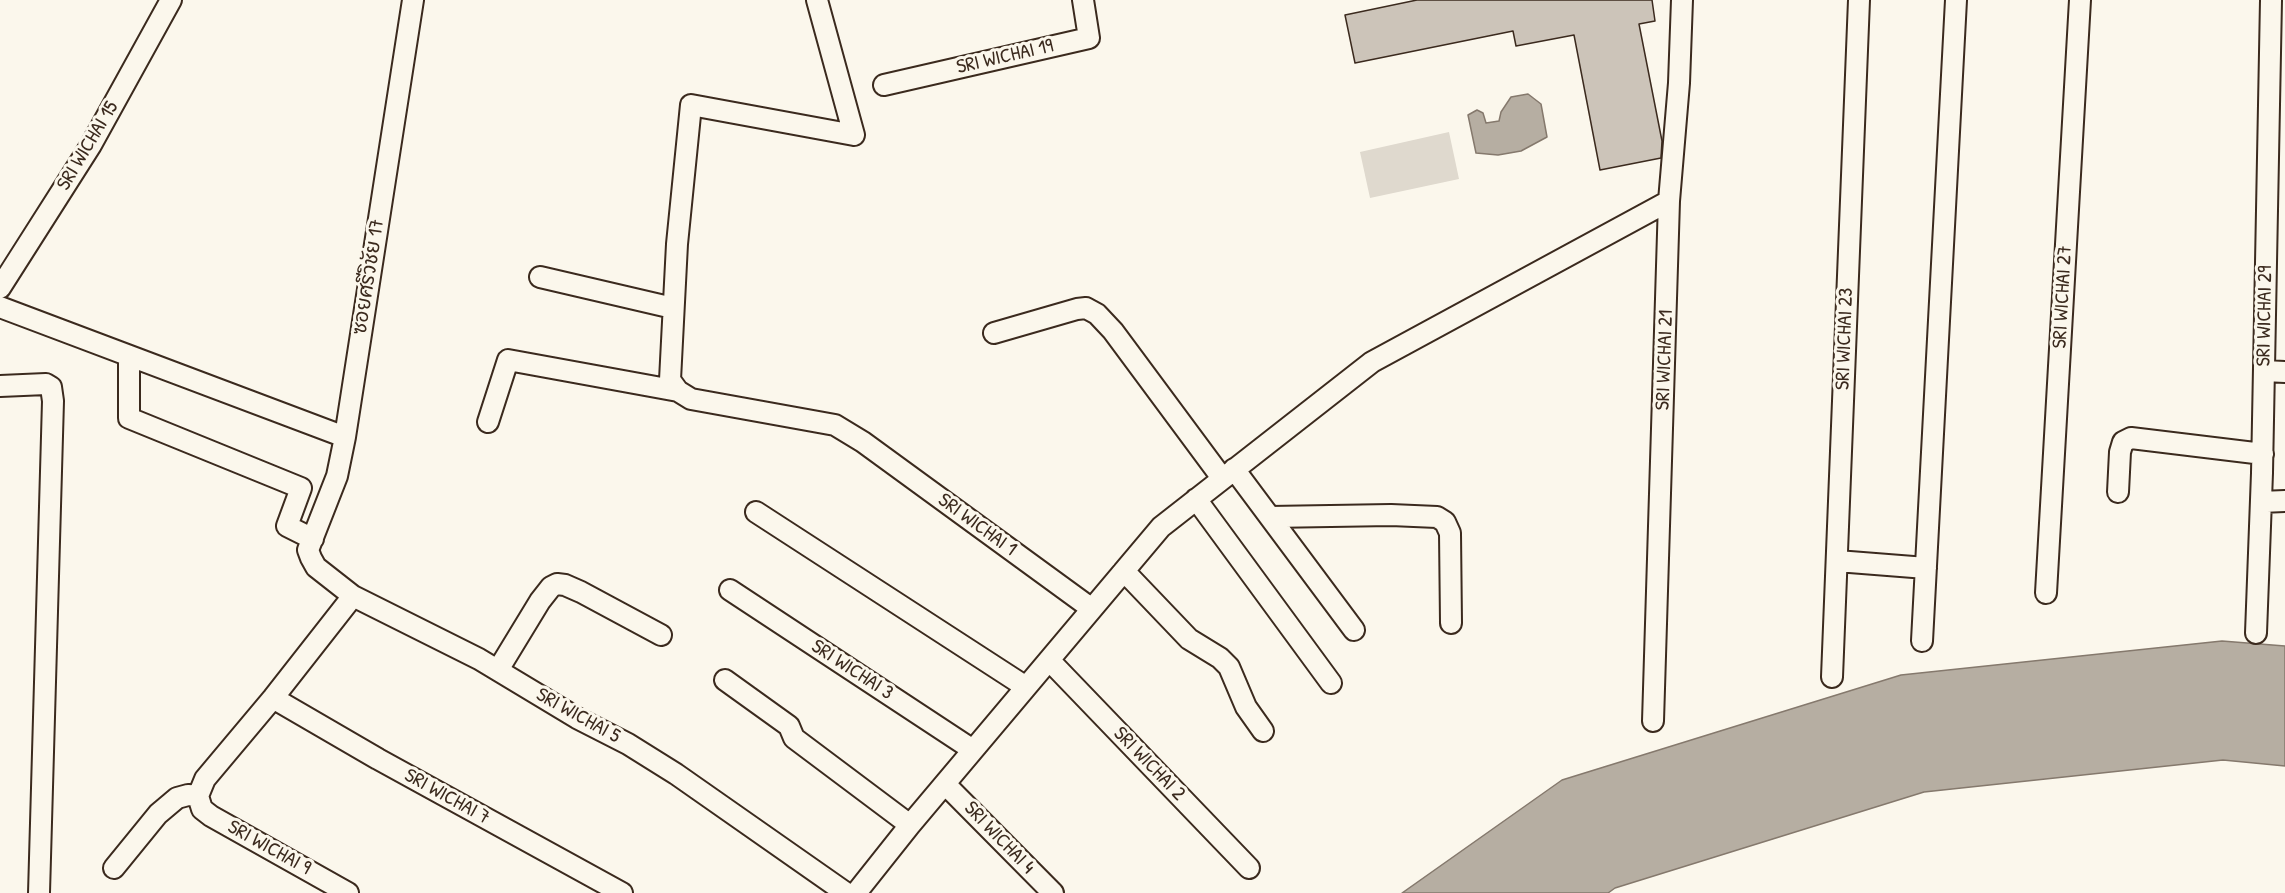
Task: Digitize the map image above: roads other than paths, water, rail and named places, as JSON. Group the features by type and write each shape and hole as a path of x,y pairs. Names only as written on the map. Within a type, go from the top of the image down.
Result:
{"street":[{"name":"SRI WICHAI 15","path":"0,288 91,145 171,0"},
{"name":"ซอยศรีวิชัย 17","path":"310,545 337,476 345,436 413,0"},
{"path":"678,391 670,380 673,308 691,105 854,135 817,0"},
{"name":"SRI WICHAI 19","path":"884,85 1089,38 1083,0"},
{"name":"SRI WICHAI 21","path":"1653,721 1669,201 1679,83 1682,0"},
{"name":"SRI WICHAI 23","path":"1832,677 1859,0"},
{"path":"1922,641 1956,0"},
{"name":"SRI WICHAI 27","path":"2046,593 2080,0"},
{"name":"SRI WICHAI 29","path":"2256,633 2264,371 2277,118 2271,0"},
{"path":"856,893 910,825 1161,527 1372,362 1669,201"},
{"path":"540,277 673,308"},
{"path":"0,307 345,436"},
{"path":"994,333 1077,309 1086,308 1097,315 1113,331 1228,473 1270,517 1354,630"},
{"path":"129,356 129,418 301,488 287,526 310,545"},
{"name":"SRI WICHAI 1","path":"488,422 508,360 678,391 691,399 835,425 863,442 1092,609"},
{"path":"2264,371 2285,372"},
{"path":"0,386 46,384 51,387 53,401 39,893"},
{"path":"2118,492 2120,452 2123,442 2131,438 2263,454"},
{"path":"1197,499 1331,683"},
{"path":"2261,502 2285,501"},
{"path":"756,512 1026,687"},
{"path":"1270,517 1391,515 1437,518 1445,522 1450,533 1451,623"},
{"name":"SRI WICHAI 5","path":"310,545 316,567 353,596 498,670 676,774 846,893"},
{"path":"1837,561 1926,568"},
{"path":"1124,571 1189,639 1220,658 1229,667 1246,707 1263,731"},
{"path":"498,670 540,601 551,587 557,585 565,585 581,592 661,635"},
{"name":"SRI WICHAI 3","path":"730,590 973,750"},
{"path":"114,868 158,814 170,803 188,795 198,796 205,779 273,698 353,596"},
{"name":"SRI WICHAI 2","path":"1048,660 1249,868"},
{"path":"725,680 789,726 794,738 910,825"},
{"name":"SRI WICHAI 7","path":"273,698 378,759 622,893"},
{"name":"SRI WICHAI 4","path":"945,784 1053,893"},
{"name":"SRI WICHAI 9","path":"198,796 202,809 211,816 348,893"}]}
